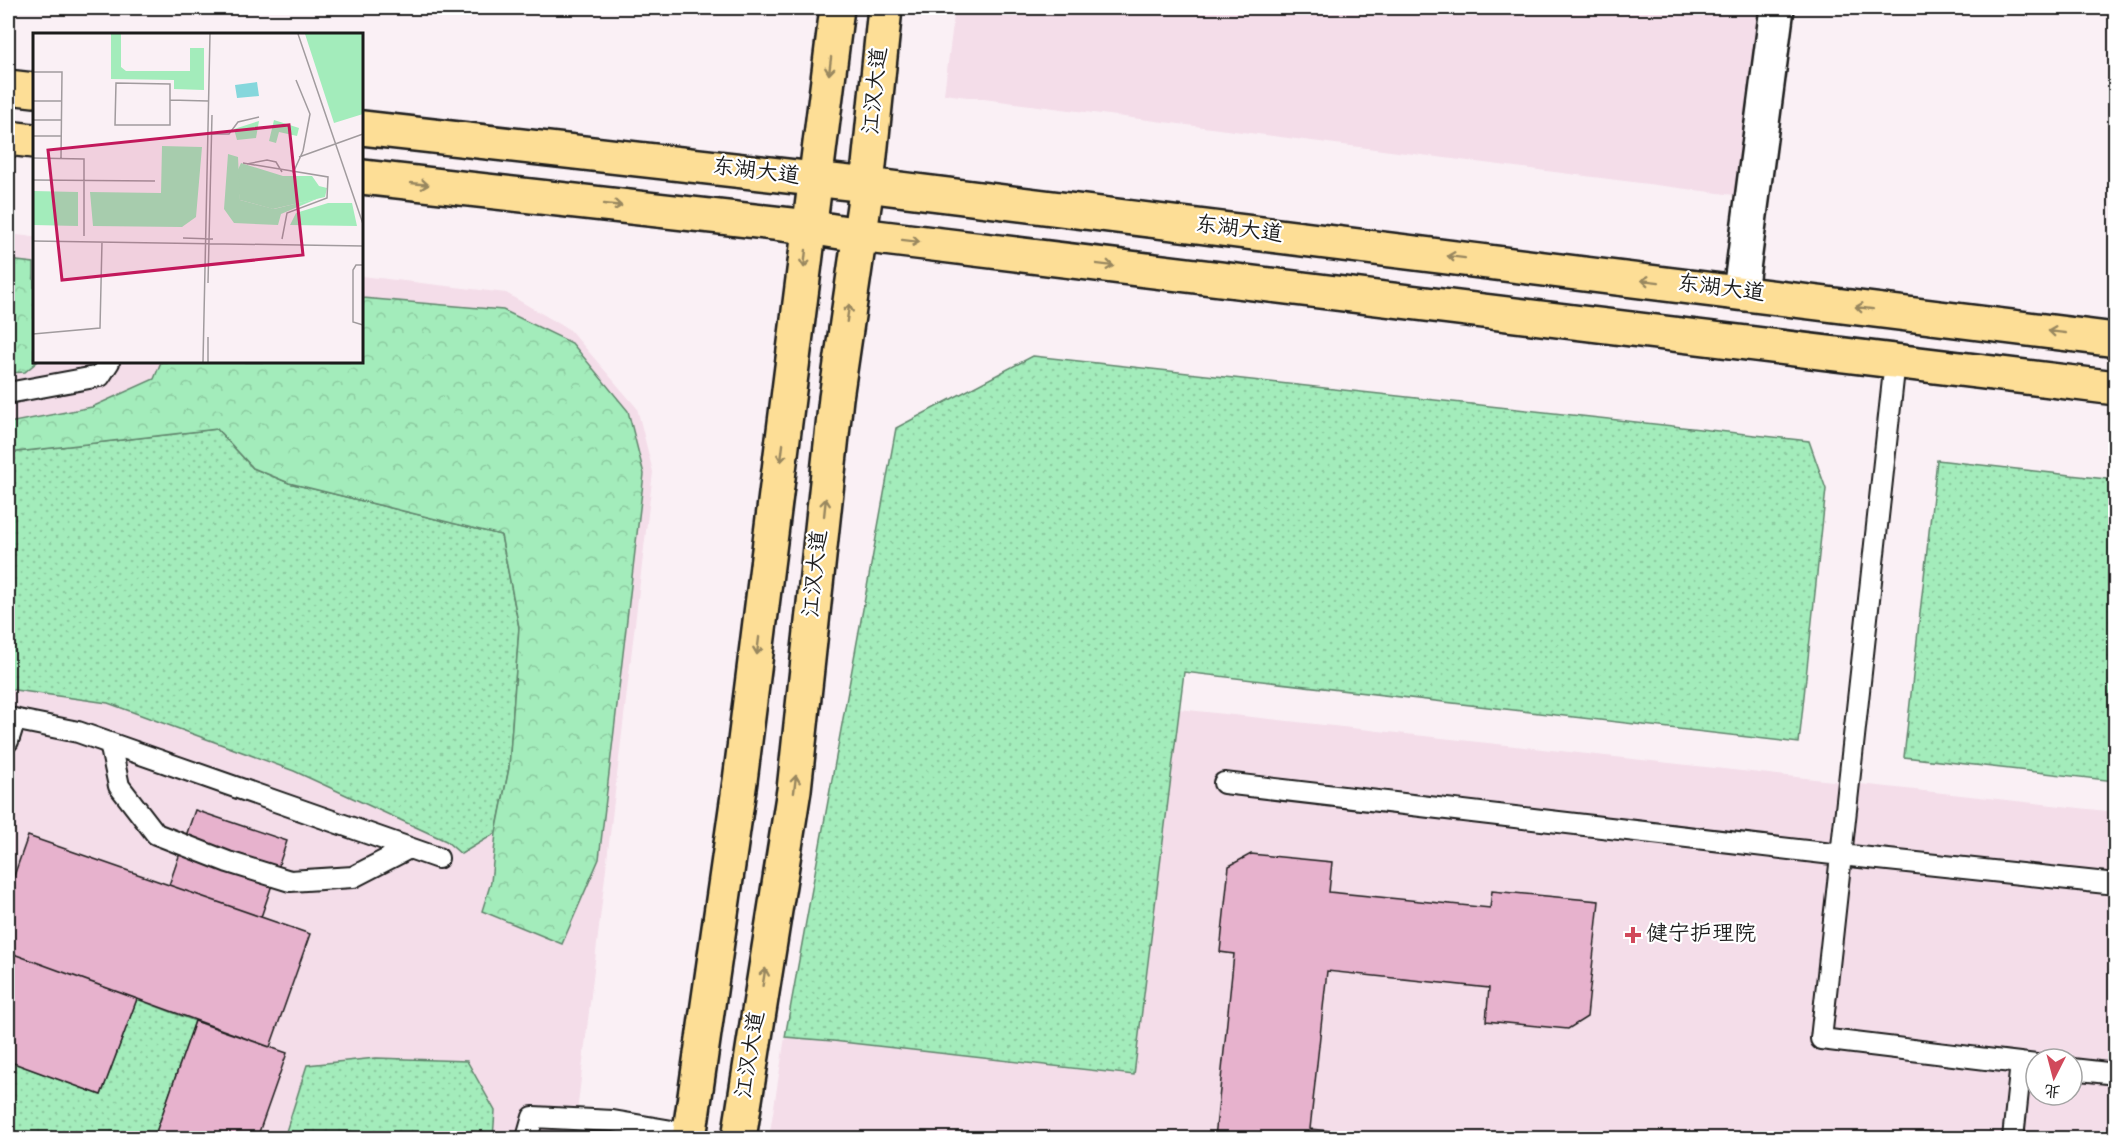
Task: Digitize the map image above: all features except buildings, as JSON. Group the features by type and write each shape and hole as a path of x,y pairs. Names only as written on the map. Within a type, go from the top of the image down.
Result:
{"main road":[{"path":"690,1136 740,781 837,8"},
{"name":"江汉大道","path":"739,1138 794,790 836,398 867,185 885,8"},
{"path":"8,87 33,90"},
{"name":"东湖大道","path":"363,128 867,185 2115,340"},
{"path":"8,138 33,141"},
{"path":"363,177 809,227 859,235 2115,388"}],"street":[{"path":"1740,292 1778,8"}],"lane":[{"path":"1895,361 1821,1039 2024,1063"},
{"path":"8,393 100,376 108,363"},
{"path":"8,741 11,718 78,732 438,858"},
{"path":"110,743 119,786 156,834 228,862 290,881 353,877 409,848"},
{"path":"1224,783 1841,855 2115,884"},
{"path":"2084,1070 2115,1074"},
{"path":"2013,1138 2024,1087"},
{"path":"527,1138 533,1117 613,1121 690,1136"}],"shaded area":[{"path":"955,8 1758,8 1734,195 944,94"},
{"path":"8,234 33,237 33,363 363,363 363,276 506,293 570,330 637,408 653,472 574,1138 8,1138"},
{"name":"健宁护理院","path":"1179,709 2115,812 2115,1138 769,1138 785,1037 1134,1075"}],"green space":[{"path":"8,260 33,263 33,363 36,363 25,372 8,373"},
{"path":"363,298 503,310 572,343 628,411 644,474 599,859 562,944 482,911 491,882 496,833 509,768 519,627 501,535 289,483 253,468 217,429 8,453 8,423 92,407 154,379 161,363 363,363"},
{"path":"1033,356 1809,441 1826,489 1799,743 1184,672 1134,1075 785,1037 896,428"},
{"path":"217,429 253,468 289,483 501,535 519,627 509,768 496,833 461,854 446,841 294,771 108,703 8,689 8,453"},
{"path":"1937,460 2115,480 2115,781 1904,757"},
{"path":"137,999 195,1021 154,1138 16,1138 8,1136 8,1061 101,1095"},
{"path":"376,1058 467,1061 495,1111 493,1138 284,1138 307,1065"}],"place":[{"name":"健宁护理院","path":"1633,935"}]}
